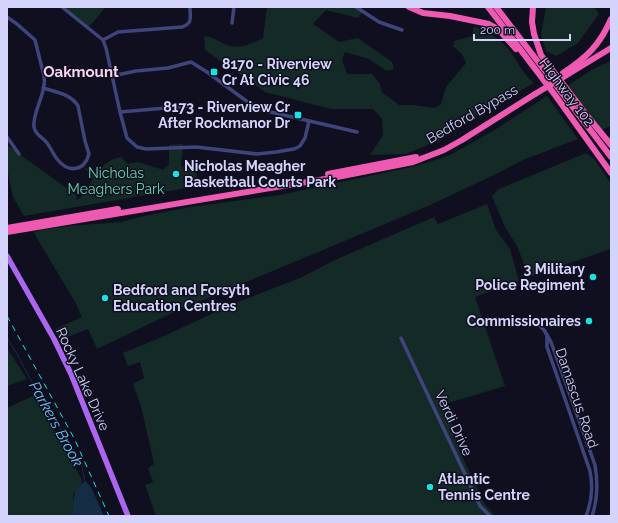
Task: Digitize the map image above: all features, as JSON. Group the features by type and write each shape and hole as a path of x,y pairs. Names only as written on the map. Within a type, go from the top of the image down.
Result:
{"highway":[{"path":"409,7 423,13 450,16 489,24 504,36 544,80"},
{"name":"Highway 102","path":"488,7 544,80 611,173"},
{"name":"Highway 102","path":"496,7 611,157"},
{"path":"533,7 532,22 534,34 541,55 611,145"},
{"name":"Bedford Bypass","path":"564,75 592,50 604,34 611,19"},
{"name":"Bedford Bypass","path":"7,232 337,177 413,162 437,153 462,140 564,75 611,48"},
{"name":"Bedford Bypass","path":"7,228 414,158 437,150 535,93"},
{"path":"582,120 588,124 611,153"}],"main road":[{"name":"Rocky Lake Drive","path":"7,256 58,346 71,374 128,516"}],"street":[{"path":"62,7 103,40 127,138 136,147 146,149 196,147 257,154 294,149 302,143 309,121"},
{"path":"103,40 118,32 182,27 188,25 190,21 190,7"},
{"path":"232,23 234,7"},
{"path":"356,7 379,22 402,30"},
{"path":"7,17 35,40 44,76 44,88 34,123 36,134 49,144 56,159 72,168 80,168 84,165 89,154 82,130 78,106 65,95 44,88"},
{"path":"112,76 136,71 173,68 188,62 192,62 255,107 275,114 357,132"},
{"path":"120,112 189,106"},
{"path":"7,138 19,154"},
{"name":"Damascus Road","path":"538,322 547,334 594,465 597,481 597,492 596,504 592,516"},
{"name":"Damascus Road","path":"547,334 547,347 590,471 592,495 586,516"},
{"name":"Verdi Drive","path":"401,338 480,506 490,516"}],"green space":[{"path":"63,7 106,7 88,28"},
{"path":"267,7 358,7 363,10 358,18 326,10 313,24 339,42 358,38 392,62 394,69 387,71 369,59 345,52 342,60 347,74 372,74 380,84 382,92 399,105 435,108 441,104 446,87 466,63 462,54 453,46 454,41 472,36 474,26 489,33 502,42 512,54 526,76 534,83 478,115 440,140 406,154 370,155 383,135 382,119 373,109 331,109 265,92 205,50 204,36 236,47 255,42 263,38"},
{"path":"546,7 594,7 599,14 578,43 556,56 546,51 541,35"},
{"path":"611,61 611,126 602,130 567,86 593,69"},
{"path":"547,96 578,139 523,160 428,206 170,314 97,349 88,329 60,340 55,329 82,317 75,302 34,233 40,230 69,226 121,222 190,207 280,195 420,165 450,155 493,131"},
{"name":"Nicholas Meaghers Park","path":"183,144 181,166 196,172 198,186 24,216 13,197 7,168 7,145 76,195 77,200 93,179 85,168 98,172 108,162 121,157 128,164 138,162 164,170 165,167 169,165 169,145"},
{"path":"586,153 595,160 611,184 611,249 529,277 517,246 505,227 492,196 499,189"},
{"path":"487,204 496,230 510,249 519,281 475,297 505,386 445,404 461,454 485,505 494,514 491,516 156,516 145,485 153,482 148,468 154,464 141,406 133,384 144,378 140,362 128,366 123,353 235,303 300,278 337,259 434,217 438,224"},
{"path":"7,348 27,379 7,386"},
{"path":"35,395 81,478 82,483 73,495 73,516 7,516 7,408"}],"water":[{"path":"86,481 92,489 104,516 73,516 74,496 78,487"}],"waterway":[{"name":"Parkers Brook","path":"7,338 81,462 85,482"}],"railway":[{"path":"7,316 74,438 109,516"}],"place":[{"name":"8170 - Riverview Cr At Civic 46","path":"214,72"},
{"name":"8173 - Riverview Cr After Rockmanor Dr","path":"298,115"},
{"name":"Nicholas Meagher Basketball Courts Park","path":"176,174"},
{"name":"3 Military Police Regiment","path":"593,277"},
{"name":"Bedford and Forsyth Education Centres","path":"105,298"},
{"name":"Commissionaires","path":"589,321"},
{"name":"Atlantic Tennis Centre","path":"430,487"}],"district":[{"name":"Oakmount","path":"81,72"}]}
